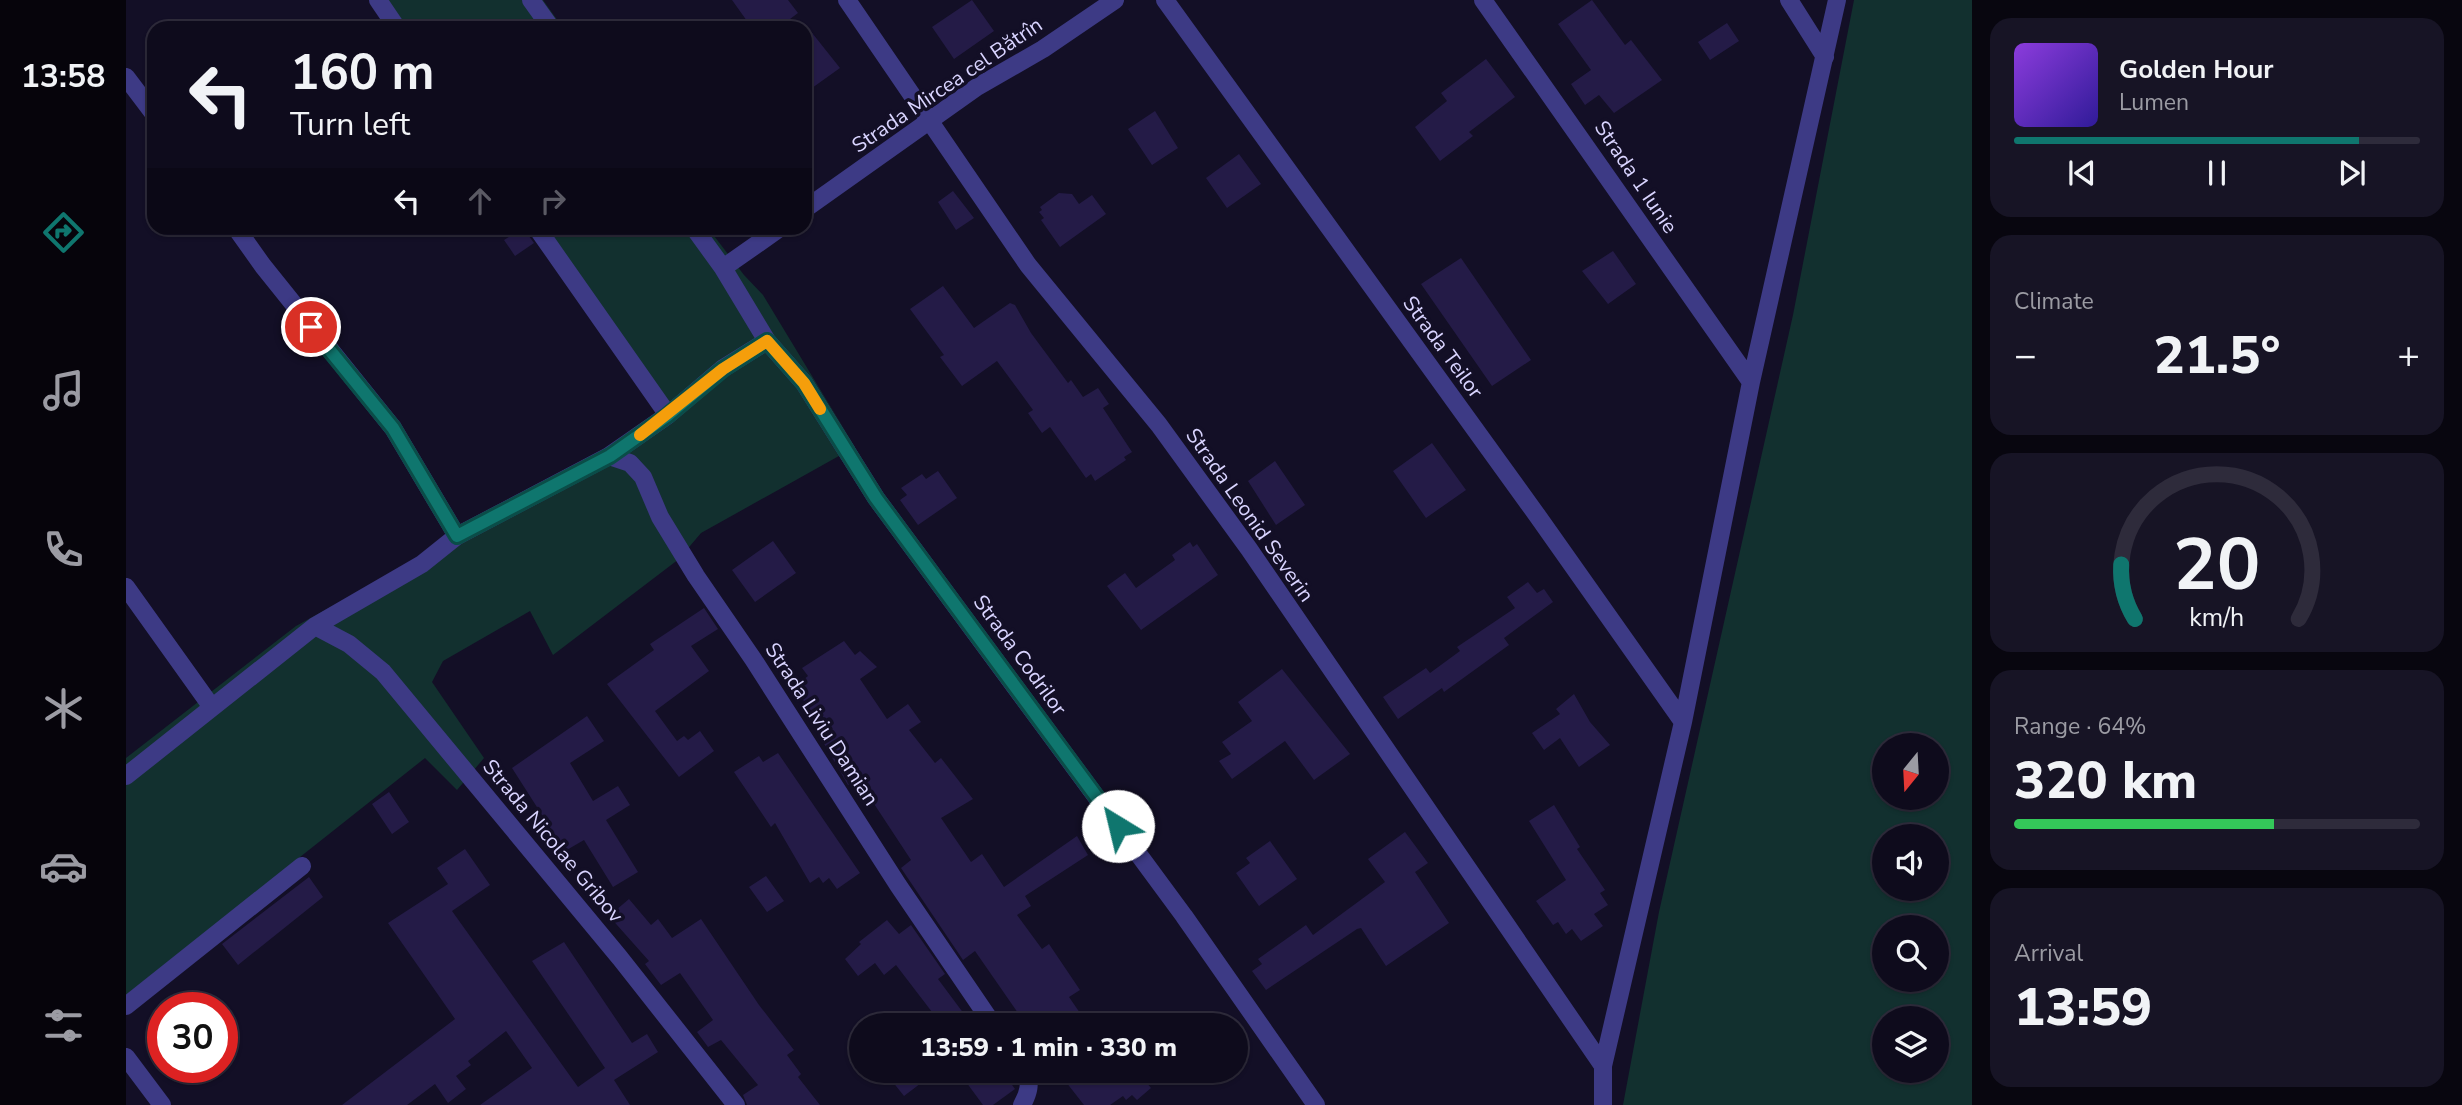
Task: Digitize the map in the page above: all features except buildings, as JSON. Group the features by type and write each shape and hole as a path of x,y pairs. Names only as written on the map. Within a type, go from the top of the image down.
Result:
{"street":[{"path":"378,0 392,21"},
{"path":"531,0 546,21"},
{"name":"Strada Leonid Severin","path":"847,0 1028,265 1158,425 1249,549 1603,1066"},
{"name":"Strada Mircea cel Bătrîn","path":"812,204 929,120 1115,0"},
{"name":"Strada Teilor","path":"1165,0 1683,722"},
{"name":"Strada 1 Iunie","path":"1483,0 1751,382"},
{"path":"1789,0 1825,57"},
{"path":"1603,1105 1603,1066 1683,722 1751,382 1837,0"},
{"path":"126,78 147,105"},
{"path":"241,235 262,266 393,428 457,536"},
{"path":"542,235 668,415"},
{"name":"Strada Codrilor","path":"699,235 723,268 767,341 804,383 876,498 1184,916 1316,1105"},
{"path":"723,268 769,235"},
{"path":"126,776 315,626 422,564 457,536 610,456 668,415 723,369 767,341"},
{"name":"Strada Liviu Damian","path":"610,456 629,463 643,477 660,517 696,576 753,659 898,885 986,1013"},
{"path":"126,587 211,706"},
{"name":"Strada Nicolae Gribov","path":"315,626 349,644 383,672 621,958 736,1105"},
{"path":"126,1006 302,866"},
{"path":"126,1056 162,1105"},
{"path":"1023,1105 1029,1083"}],"green space":[{"path":"369,0 543,0 558,21 384,21"},
{"path":"1854,0 1972,0 1972,1105 1623,1105 1659,912 1793,315"},
{"path":"539,235 713,235 763,295 855,447 701,533 679,559 553,655 530,611 443,661 432,682 484,758 457,790 425,758 126,995 126,758 296,626 674,418"}],"slow traffic":[{"path":"640,435 723,369 767,341 804,383 820,409"}],"route":[{"path":"311,327 393,428 457,536 610,456 668,415 723,369 767,341 804,383 876,498 1118,826"}]}
